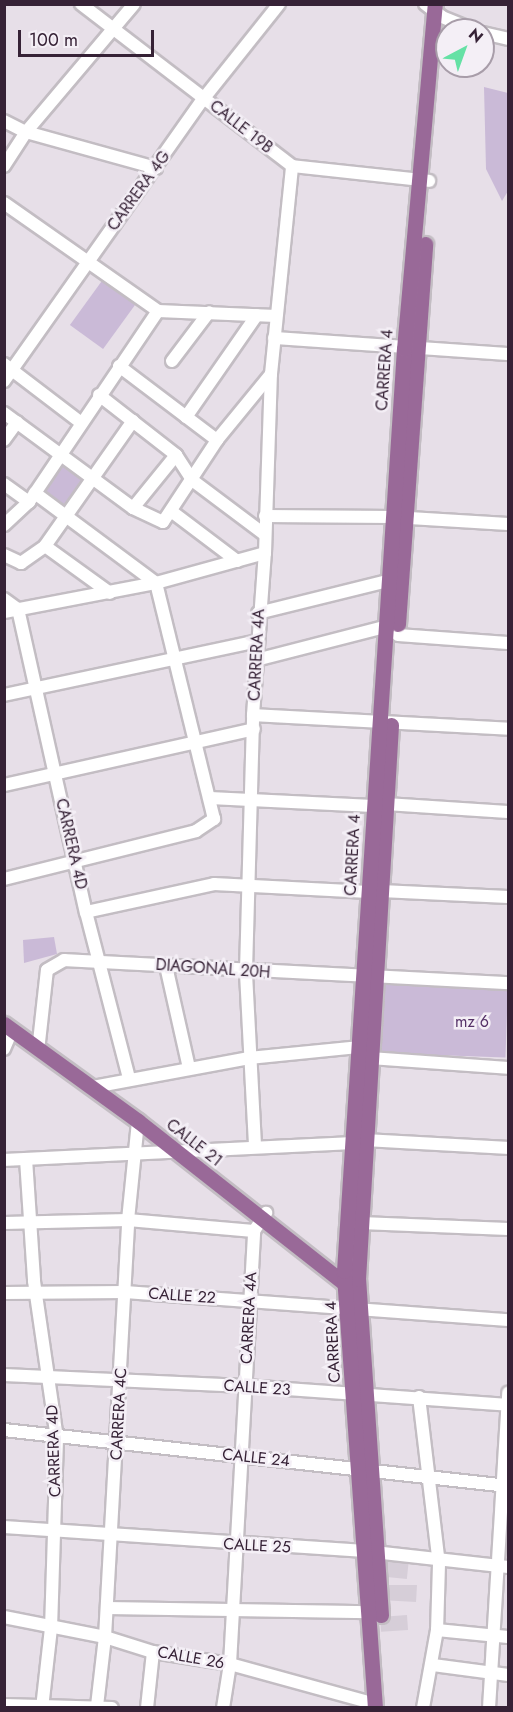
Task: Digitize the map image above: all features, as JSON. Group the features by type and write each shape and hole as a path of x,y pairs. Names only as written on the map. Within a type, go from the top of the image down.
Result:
{"main road":[{"name":"CARRERA 4","path":"378,1706 372,1552 352,1282 379,805 436,9"},
{"name":"CARRERA 4","path":"393,631 391,580 400,517"},
{"name":"CALLE 21","path":"4,1014 181,1153 260,1221 352,1282"},
{"name":"CALLE 21","path":"8,1027 95,1086 181,1153"},
{"name":"CARRERA 4","path":"352,1282 361,1223 360,1142"},
{"name":"CARRERA 4","path":"372,1552 371,1612 378,1706"}],"street":[{"name":"CALLE 19B","path":"81,4 292,166"},
{"path":"4,166 26,132 114,31 134,4"},
{"name":"CARRERA 4G","path":"4,381 8,367 156,168 204,98 279,4"},
{"path":"436,9 452,18"},
{"path":"4,121 26,132 156,168"},
{"path":"292,166 425,181"},
{"name":"CARRERA 4A","path":"255,1145 246,971 256,660 258,613 265,553 271,375 292,166"},
{"path":"4,203 158,310 276,316"},
{"path":"4,525 32,497 80,422 158,310"},
{"path":"172,361 209,312"},
{"path":"186,417 257,315"},
{"path":"274,338 508,354"},
{"path":"119,366 217,440"},
{"path":"8,367 80,422"},
{"path":"4,413 60,452 133,508 163,522 217,440 271,375"},
{"path":"99,395 176,455 192,480 264,534"},
{"path":"9,559 21,563 45,546 64,514 133,421"},
{"path":"4,440 16,422"},
{"path":"133,508 176,455"},
{"path":"4,484 64,514 156,583 214,819 207,827 196,831 4,879"},
{"path":"171,511 237,561"},
{"path":"265,516 400,517 508,524"},
{"path":"45,546 110,593"},
{"path":"4,612 156,583 265,553"},
{"path":"258,613 391,580"},
{"path":"4,599 18,609"},
{"name":"CARRERA 4D","path":"18,609 86,912 129,1078"},
{"path":"256,660 393,631 508,643"},
{"path":"4,695 257,641"},
{"path":"254,715 508,729"},
{"path":"4,785 195,740 254,729"},
{"path":"210,798 253,798 508,812"},
{"path":"86,912 214,884 508,897"},
{"name":"DIAGONAL 20H","path":"39,1042 50,965 64,960 370,979 508,983"},
{"path":"166,966 189,1068"},
{"path":"4,1049 8,1027"},
{"path":"95,1086 249,1058 365,1052 508,1068"},
{"name":"CARRERA 4C","path":"97,1706 105,1637 122,1382 128,1220 138,1121"},
{"path":"4,1160 134,1156 255,1145 360,1142 508,1148"},
{"name":"CARRERA 4D","path":"26,1159 36,1293 51,1379 57,1438 51,1628 42,1706"},
{"path":"4,1223 128,1220 260,1221"},
{"name":"CARRERA 4A","path":"224,1707 230,1664 250,1301 260,1221"},
{"path":"361,1223 508,1229"},
{"name":"CALLE 22","path":"4,1293 125,1292 508,1320"},
{"name":"CALLE 23","path":"4,1375 508,1401"},
{"path":"419,1397 436,1558 439,1564 437,1630 433,1665 423,1707"},
{"path":"489,1707 491,1635 502,1566 508,1401"},
{"name":"CALLE 24","path":"4,1430 57,1438 506,1486"},
{"name":"CALLE 25","path":"4,1527 237,1545 372,1552 502,1566"},
{"path":"107,1608 233,1612 371,1612"},
{"name":"CALLE 26","path":"4,1617 105,1637 153,1652 230,1664 378,1706"},
{"path":"437,1630 508,1637"},
{"path":"147,1707 153,1652"},
{"path":"433,1665 508,1676"},
{"path":"4,1705 112,1707"}],"shaded area":[{"path":"379,1557 409,1560 407,1579 377,1576"},
{"path":"380,1585 417,1585 416,1602 380,1600"},
{"path":"407,1615 408,1630 381,1632 380,1617"}],"green space":[{"path":"484,87 508,93 508,191 502,201 486,169"},
{"path":"104,278 137,302 103,349 70,325"},
{"path":"62,460 88,478 66,510 40,492"},
{"path":"54,937 57,954 24,963 23,940"},
{"name":"mz 6","path":"381,982 508,986 505,1057 379,1053"}]}
